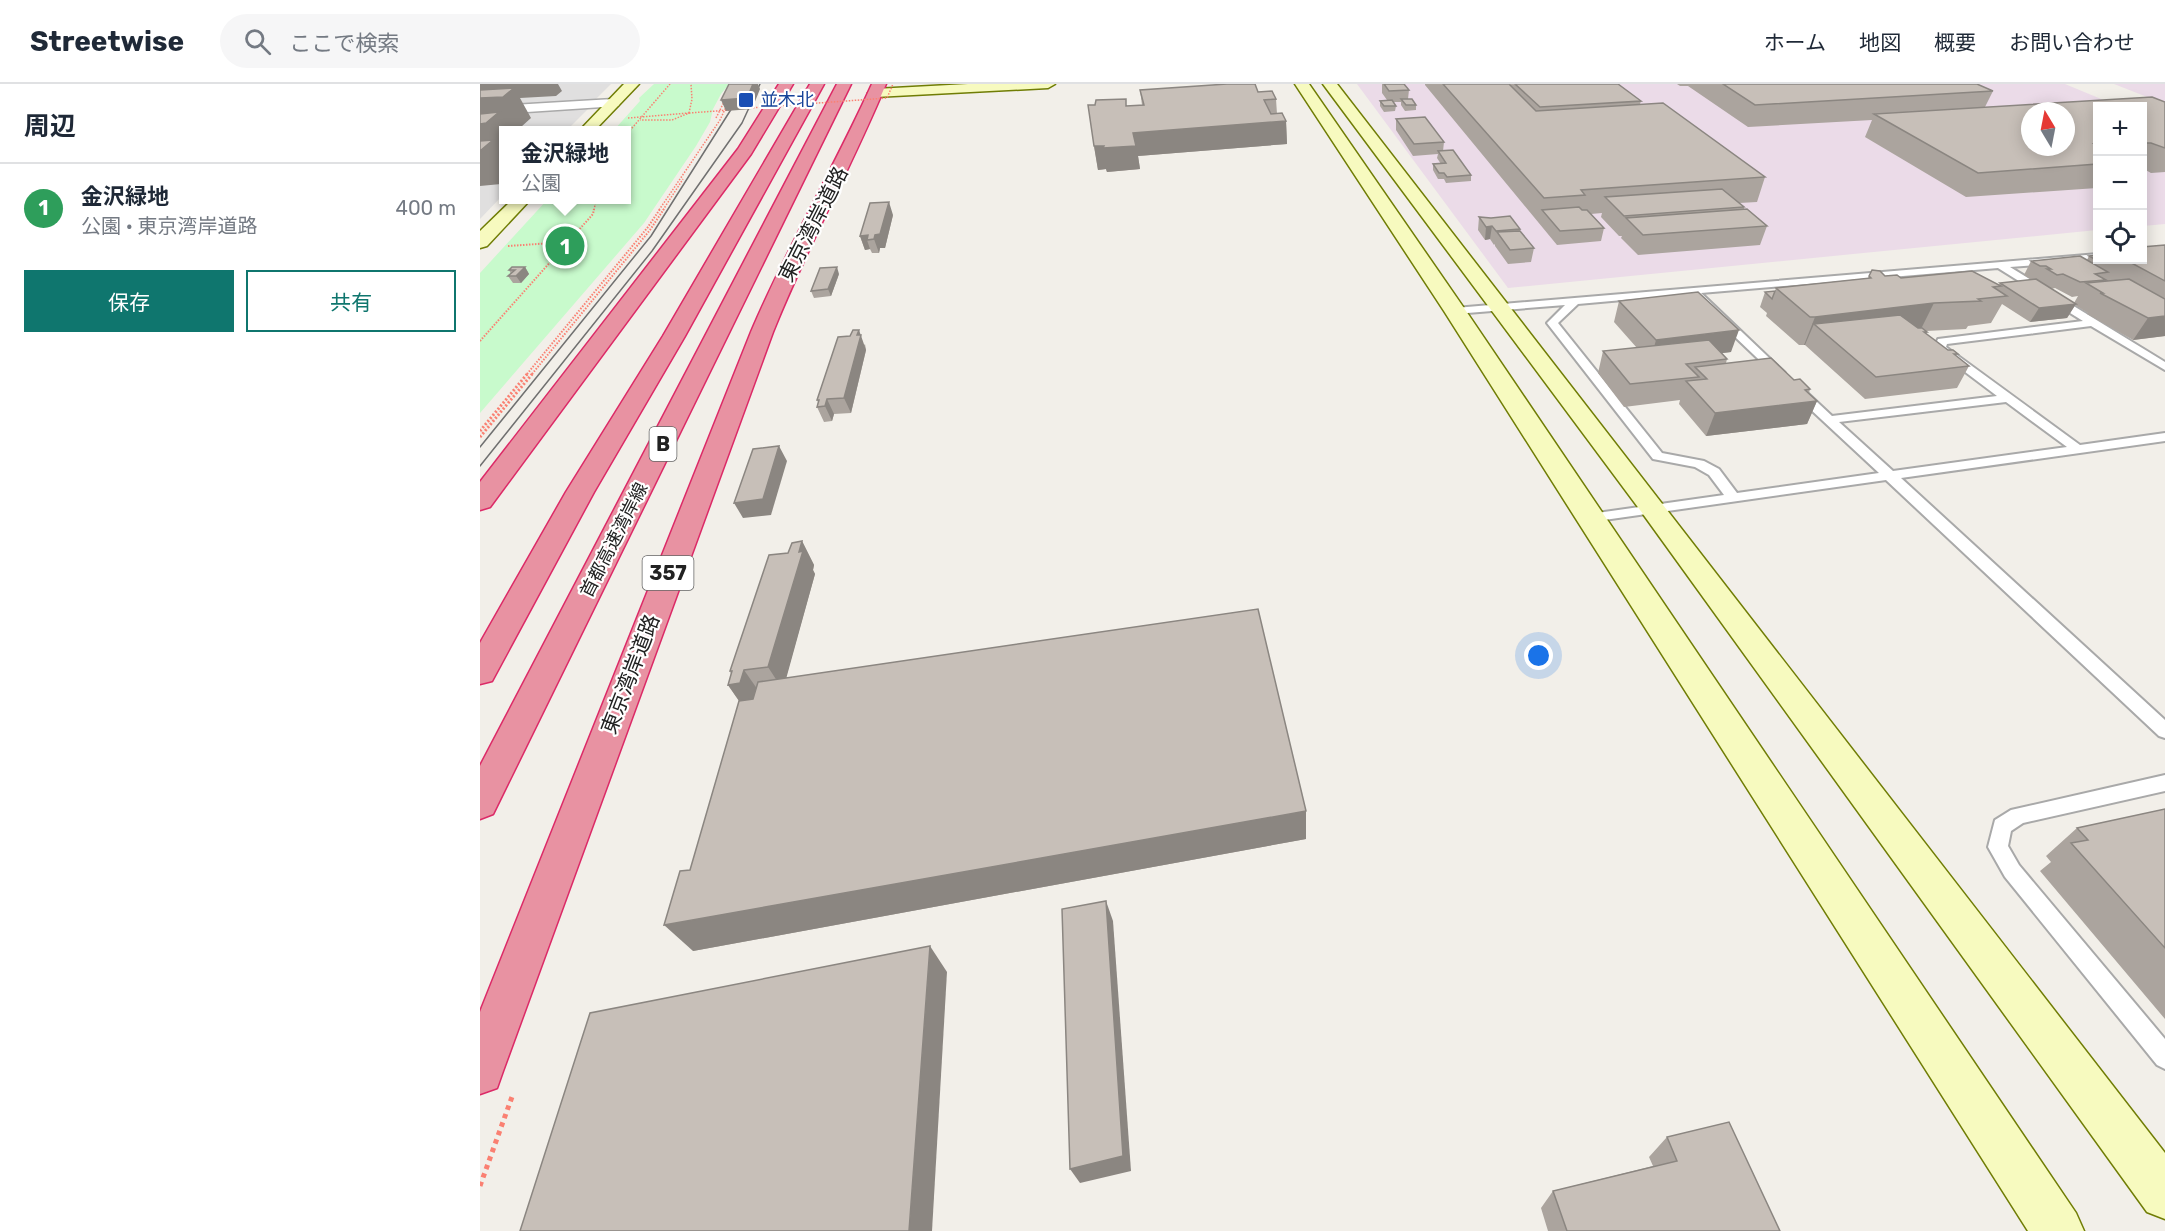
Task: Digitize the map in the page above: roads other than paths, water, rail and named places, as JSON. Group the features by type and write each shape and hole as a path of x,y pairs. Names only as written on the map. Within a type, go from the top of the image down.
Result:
{"highway":[{"path":"480,501 745,151 786,84"},
{"name":"B","path":"480,633 580,492 679,326 817,84"},
{"name":"首都高速湾岸線","path":"480,803 844,84"},
{"name":"東京湾岸道路","path":"480,1071 762,332 782,286 882,86"},
{"path":"480,672 580,492"}],"street":[{"path":"591,126 632,84"},
{"path":"882,86 1048,84"},
{"path":"1302,84 1455,311 2058,1231"},
{"path":"1330,84 1653,508 2165,1194"},
{"path":"480,111 613,103"},
{"path":"480,242 517,204"}],"lane":[{"path":"1455,311 2093,256"},
{"path":"1999,266 2165,367"},
{"path":"1691,290 2165,731"},
{"path":"1576,300 1552,323 1658,456 1699,464 1714,472 1733,496"},
{"path":"2079,450 1940,348 1942,341 2093,323"},
{"path":"1829,420 2007,398"},
{"path":"1590,518 1733,496 2165,437"},
{"path":"2165,783 2018,816 2002,826 1998,847 2012,871 2165,1058"}],"tram line":[{"path":"480,447 651,236 737,100 744,84"},
{"path":"480,466 652,251 742,123 760,84"}],"place":[{"name":"並木北","path":"746,100"},
{"name":"金沢緑地","path":"565,246"}]}
